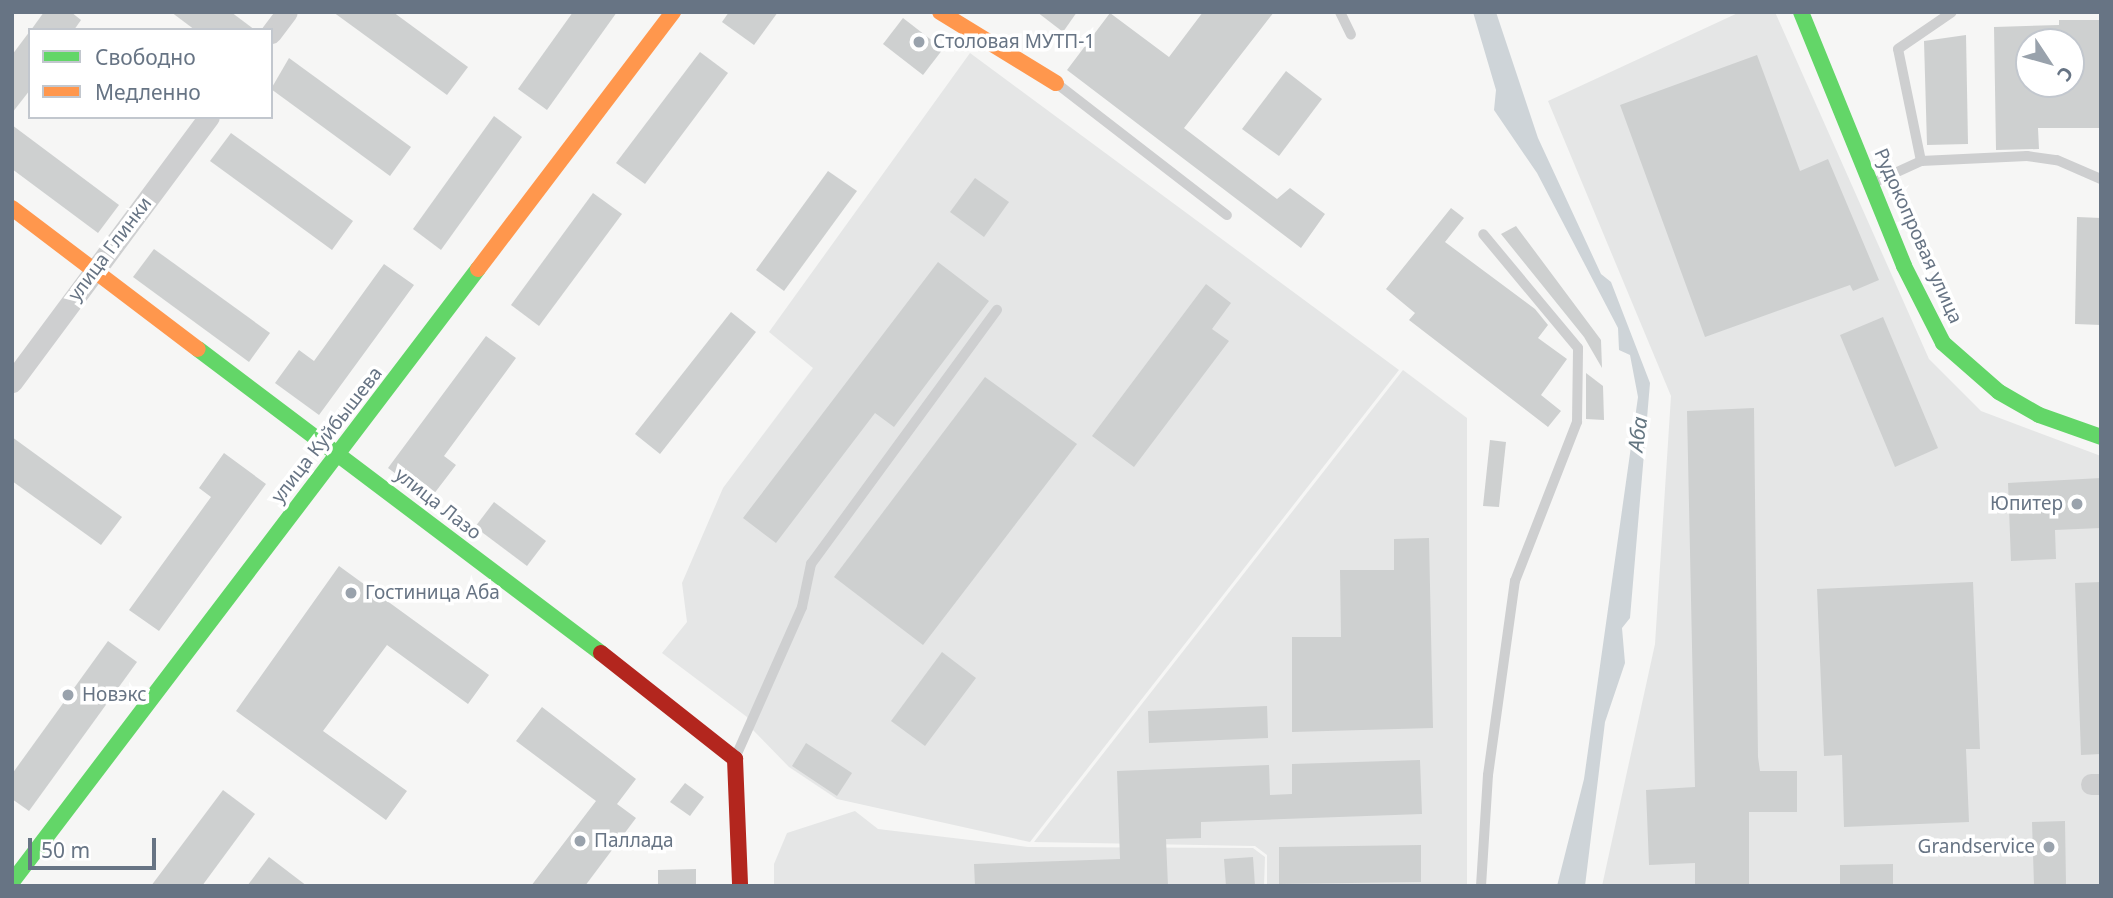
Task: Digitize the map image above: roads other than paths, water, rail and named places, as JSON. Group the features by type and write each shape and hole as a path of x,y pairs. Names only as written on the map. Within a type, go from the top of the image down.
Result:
{"main road":[{"name":"улица Куйбышева","path":"12,882 340,454 673,12"},
{"path":"940,12 1056,83"},
{"name":"Рудокопровая улица","path":"1801,12 1871,184 1943,343 1999,392 2039,415 2101,437"},
{"name":"улица Лазо","path":"12,208 340,454 735,759"},
{"path":"735,759 740,787 740,886"}],"street":[{"path":"273,30 287,12"},
{"name":"улица Глинки","path":"12,382 208,119"}],"lane":[{"path":"1340,12 1351,35"},
{"path":"1921,161 1898,49 1952,12"},
{"path":"1056,83 1227,215"},
{"path":"1871,184 1921,161 2027,156 2057,160 2101,179"},
{"path":"1481,886 1488,775 1516,581 1577,422 1577,348 1483,234"},
{"path":"735,759 802,607 811,564 996,310"}],"water":[{"name":"Аба","path":"1473,12 1496,12 1538,138 1601,274 1611,282 1650,383 1630,618 1622,628 1625,663 1605,722 1585,886 1557,886 1584,779 1638,397 1630,355 1619,350 1618,328 1537,173 1494,110 1496,90"}],"place":[{"name":"Столовая МУТП-1","path":"919,42"},
{"name":"Юпитер","path":"2077,504"},
{"name":"Гостиница Аба","path":"351,593"},
{"name":"Новэкс","path":"68,695"},
{"name":"Паллада","path":"580,841"},
{"name":"Grandservice","path":"2049,847"}]}
